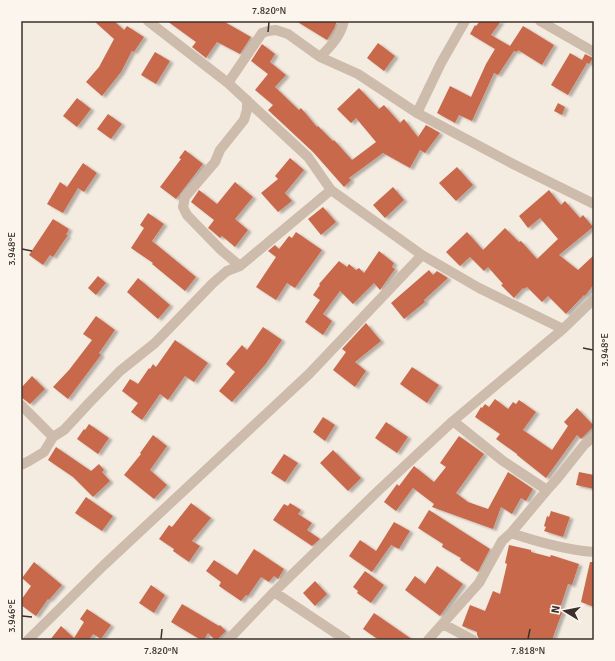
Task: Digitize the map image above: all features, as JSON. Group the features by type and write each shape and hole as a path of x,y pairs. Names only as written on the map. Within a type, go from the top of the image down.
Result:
{"street":[{"path":"148,21 228,83 247,100 308,157 331,190 422,255 478,288 563,329"},
{"path":"320,57 334,43 342,30 344,21"},
{"path":"417,113 465,21"},
{"path":"540,21 594,52"},
{"path":"228,83 262,33 268,30 276,30 288,34 320,57 358,74 417,113 515,165 594,204"},
{"path":"240,266 221,250 187,216 183,207 185,197 211,168 220,150 244,120 247,110 247,100"},
{"path":"21,465 44,452 53,437 64,430 120,372 155,343 197,298 226,271 240,266 331,190"},
{"path":"28,640 104,565 309,374 422,255"},
{"path":"228,640 274,592 379,490 453,421 563,329 594,299"},
{"path":"21,405 53,437"},
{"path":"453,421 503,460 547,490"},
{"path":"428,640 479,583 502,541 511,533 584,445 594,436"},
{"path":"511,533 537,542 594,552"},
{"path":"274,592 346,640"},
{"path":"443,624 473,640"}],"building":[{"path":"94,21 114,21 124,30 127,26 144,37 134,52 132,51 121,72 102,96 86,82 99,67 114,39"},
{"path":"167,21 223,21 251,37 240,54 217,42 206,58 192,47 196,42"},
{"path":"296,21 337,21 327,40"},
{"path":"480,21 501,21 491,35 510,46 523,26 554,45 542,65 518,50 517,52 514,51 498,75 494,73 472,121 459,115 455,123 437,113 450,86 471,97 486,64 495,49 470,34 475,25 476,26"},
{"path":"378,43 395,56 384,71 367,58"},
{"path":"262,44 275,54 270,62 286,75 275,87 299,110 301,108 317,127 318,126 333,141 334,140 352,160 376,142 356,118 351,123 337,109 359,88 379,109 384,105 400,123 404,119 418,137 426,125 440,133 425,153 420,150 410,168 383,153 349,178 351,180 344,187 313,152 268,110 273,105 255,90 268,74 251,61"},
{"path":"155,52 170,61 156,84 141,75"},
{"path":"570,53 587,63 568,95 551,85"},
{"path":"585,54 593,58 589,64 582,60"},
{"path":"77,98 91,109 77,127 63,116"},
{"path":"558,103 565,107 562,115 554,111"},
{"path":"108,114 122,124 111,139 97,129"},
{"path":"185,150 203,164 176,199 160,187 181,159 179,158"},
{"path":"290,158 304,170 285,193 292,201 278,212 261,193 278,179 275,176"},
{"path":"83,163 97,173 84,192 78,188 63,213 47,204 60,182 67,187"},
{"path":"457,167 473,185 456,201 439,183"},
{"path":"235,182 253,197 235,219 248,230 235,247 222,236 220,238 208,228 214,220 191,202 199,190 217,204"},
{"path":"393,187 404,200 385,218 373,205"},
{"path":"549,190 561,205 565,201 580,218 583,215 593,227 559,255 578,270 594,255 594,284 585,296 584,295 566,314 548,296 542,302 527,287 524,289 523,288 514,298 501,285 503,284 488,267 484,271 470,257 460,266 446,252 467,232 483,250 505,228 519,242 521,241 537,259 558,239 540,218 528,228 519,216"},
{"path":"323,207 336,222 321,235 308,219"},
{"path":"148,213 164,224 152,241 196,277 185,291 152,264 153,263 131,248 144,228 140,225"},
{"path":"53,219 69,229 66,235 68,235 53,257 50,255 43,265 29,255"},
{"path":"296,232 322,250 295,288 287,283 276,300 256,287 276,257 268,251 275,245 279,249 289,236 292,238"},
{"path":"379,251 394,263 392,267 395,269 380,290 374,283 353,304 340,291 323,314 332,321 323,335 305,322 320,300 313,295 320,285 319,284 339,261 347,267 349,264 356,270 359,268 364,273"},
{"path":"429,270 433,275 437,271 448,278 424,300 425,302 404,319 391,303"},
{"path":"98,276 106,283 96,295 88,288"},
{"path":"138,278 170,305 158,319 127,292"},
{"path":"96,316 115,330 99,353 101,355 68,399 53,387 69,370 92,340 83,334"},
{"path":"366,323 381,341 355,362 366,371 355,387 333,370 346,352 342,349"},
{"path":"263,327 282,340 265,365 232,402 219,391 235,372 226,364 242,345 247,350"},
{"path":"175,340 208,363 194,382 185,376 168,400 160,394 142,420 131,412 138,403 122,391 130,379 138,384 153,364 156,367"},
{"path":"412,367 439,385 427,403 400,384"},
{"path":"32,376 45,389 30,404 21,397 21,388"},
{"path":"495,399 508,409 513,402 516,404 519,400 536,412 523,430 552,450 568,426 564,422 577,408 594,426 581,439 577,435 546,478 496,439 500,434 475,417 481,407 482,408 485,404 489,407"},
{"path":"323,417 335,425 325,441 313,432"},
{"path":"386,422 408,437 397,453 375,438"},
{"path":"89,424 109,438 98,454 77,439"},
{"path":"153,435 167,446 150,470 167,485 154,499 124,475 141,454 140,453"},
{"path":"459,436 484,454 456,493 468,502 488,509 508,472 533,489 526,501 521,498 512,514 501,507 493,529 432,507 434,504 413,488 396,511 384,502 397,484 399,486 414,466 434,482 446,467 440,463"},
{"path":"56,447 91,471 99,464 104,470 102,472 110,481 93,497 73,477 48,460"},
{"path":"333,450 361,478 348,491 320,463"},
{"path":"284,454 298,463 285,482 271,473"},
{"path":"579,472 594,475 594,489 576,485"},
{"path":"86,497 113,516 102,531 75,513"},
{"path":"191,503 211,518 192,541 200,546 189,562 159,539 169,525 172,527"},
{"path":"290,503 301,510 298,514 312,523 307,530 320,539 312,546 273,520 284,504 288,506"},
{"path":"429,510 490,549 478,572 460,560 461,558 442,547 443,544 418,528"},
{"path":"551,511 570,517 563,537 544,531 547,516 549,517"},
{"path":"394,522 410,531 399,549 391,545 372,572 349,556 360,540 376,551"},
{"path":"509,545 531,550 531,552 550,557 551,555 579,564 572,585 568,584 560,608 563,610 552,640 479,639 477,632 462,626 470,605 485,611 493,591 500,594 507,564 505,563"},
{"path":"254,549 284,569 278,579 274,576 269,582 261,577 248,596 246,595 241,601 219,586 221,582 206,571 214,560 237,575"},
{"path":"34,562 62,585 49,600 48,599 36,616 21,605 21,600 31,586 22,578"},
{"path":"590,562 594,562 594,607 581,602"},
{"path":"437,566 463,584 440,616 405,590 415,576 425,584"},
{"path":"365,571 384,585 371,603 357,593 358,591 353,587"},
{"path":"315,581 327,594 315,606 303,593"},
{"path":"151,585 165,595 154,613 139,603"},
{"path":"182,604 219,626 220,625 226,631 217,640 215,640 208,633 204,640 201,640 171,622"},
{"path":"87,609 111,625 101,639 93,634 89,640 50,640 61,626 74,638 84,622 80,619"},
{"path":"374,613 413,640 379,640 363,629"}]}
